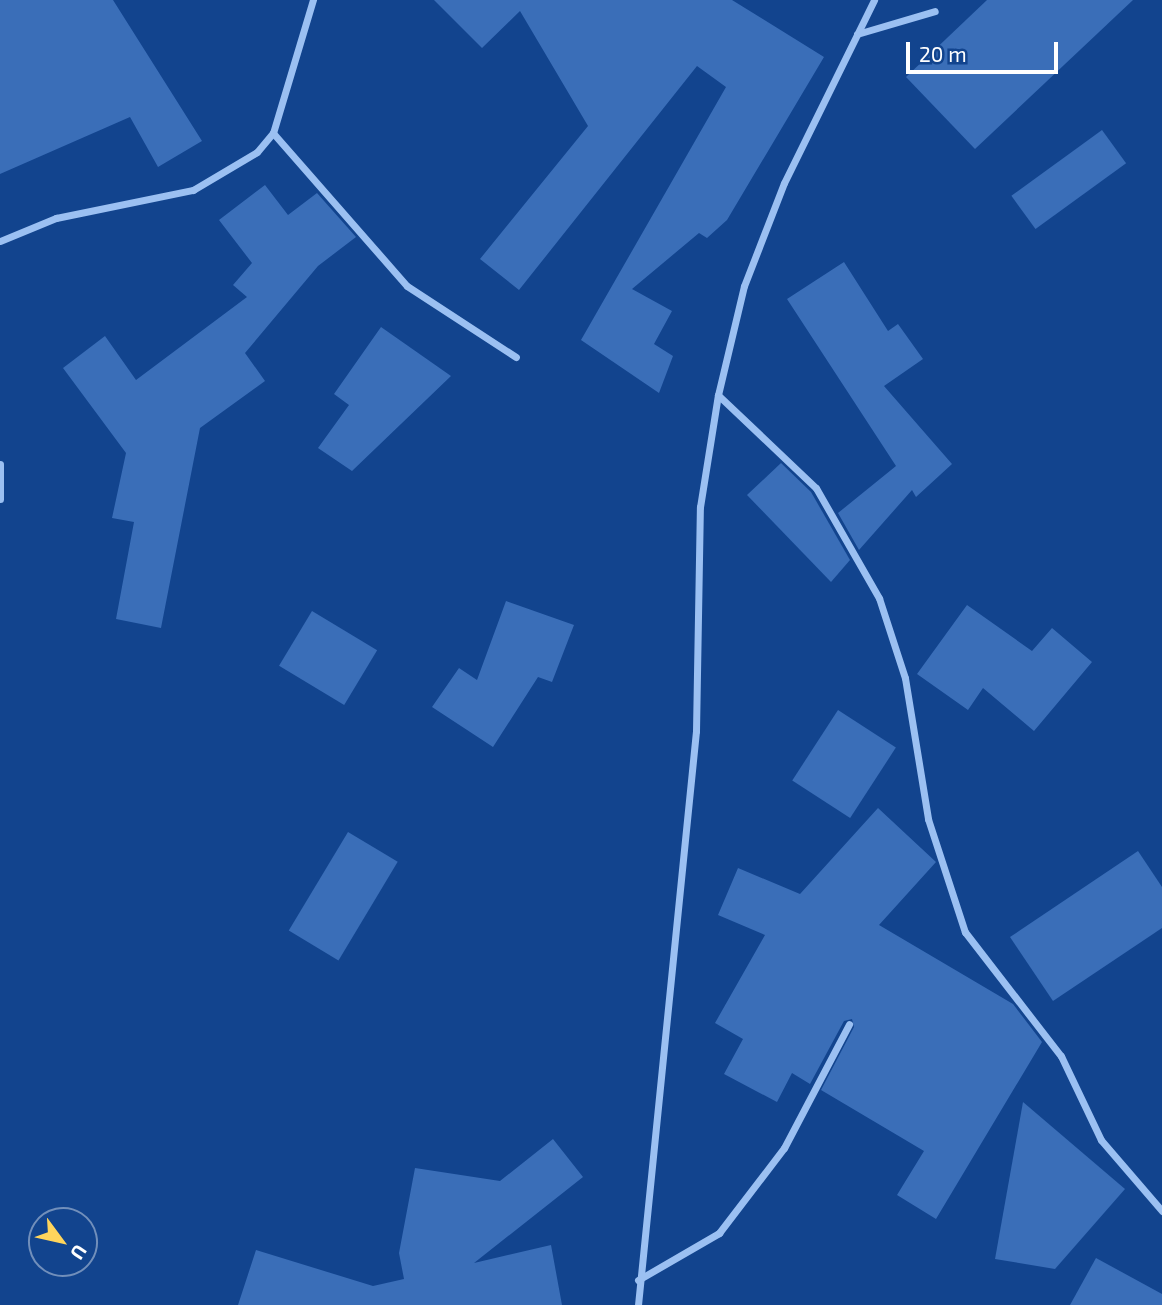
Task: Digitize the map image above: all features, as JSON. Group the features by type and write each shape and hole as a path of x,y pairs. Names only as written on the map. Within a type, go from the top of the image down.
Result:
{"street":[{"path":"0,241 56,218 192,190 257,152 273,132 313,0"},
{"path":"638,1305 638,1280 696,731 700,507 718,394 744,286 784,183 874,0"},
{"path":"857,34 935,12"},
{"path":"273,132 407,286 516,357"},
{"path":"718,394 816,488 880,598 905,678 928,819 965,932 1061,1056 1101,1140 1162,1212"},
{"path":"0,464 0,499"},
{"path":"638,1280 719,1233 784,1147 849,1024"}],"building":[{"path":"0,0 113,0 202,141 158,167 130,117 0,174"},
{"path":"434,0 732,0 824,57 727,220 707,238 699,233 632,289 672,311 654,344 673,356 659,393 581,340 726,87 697,66 519,290 480,259 588,126 520,11 482,48"},
{"path":"987,0 1133,0 975,149 906,77"},
{"path":"1102,130 1126,163 1035,229 1011,196"},
{"path":"265,185 288,215 317,193 356,237 318,266 245,353 265,381 200,428 161,628 116,619 134,522 112,518 126,453 63,368 105,336 136,380 247,297 233,285 252,263 219,220"},
{"path":"844,262 888,331 898,324 923,359 884,386 952,464 916,497 912,490 859,550 838,513 896,466 787,299"},
{"path":"381,327 451,376 352,471 318,448 349,405 334,394"},
{"path":"781,463 811,492 850,560 831,582 747,495"},
{"path":"506,601 574,625 552,682 538,677 493,747 432,707 459,668 477,680"},
{"path":"967,605 1032,651 1052,628 1092,662 1034,731 983,688 968,710 917,674"},
{"path":"312,611 377,650 344,705 279,666"},
{"path":"838,710 896,748 850,818 792,780"},
{"path":"878,808 936,862 879,925 1013,1004 1042,1042 936,1219 897,1195 924,1151 821,1090 854,1027 852,1019 844,1021 810,1084 792,1073 777,1102 724,1074 743,1039 715,1023 765,935 718,915 738,868 800,894"},
{"path":"348,832 398,862 338,960 289,931"},
{"path":"1138,851 1162,887 1162,928 1053,1001 1010,937"},
{"path":"1023,1102 1125,1189 1055,1269 995,1259"},
{"path":"553,1139 583,1177 474,1263 551,1245 562,1305 238,1305 256,1250 373,1286 404,1279 399,1253 415,1168 500,1181"},
{"path":"1096,1258 1162,1294 1162,1305 1070,1305"}]}
